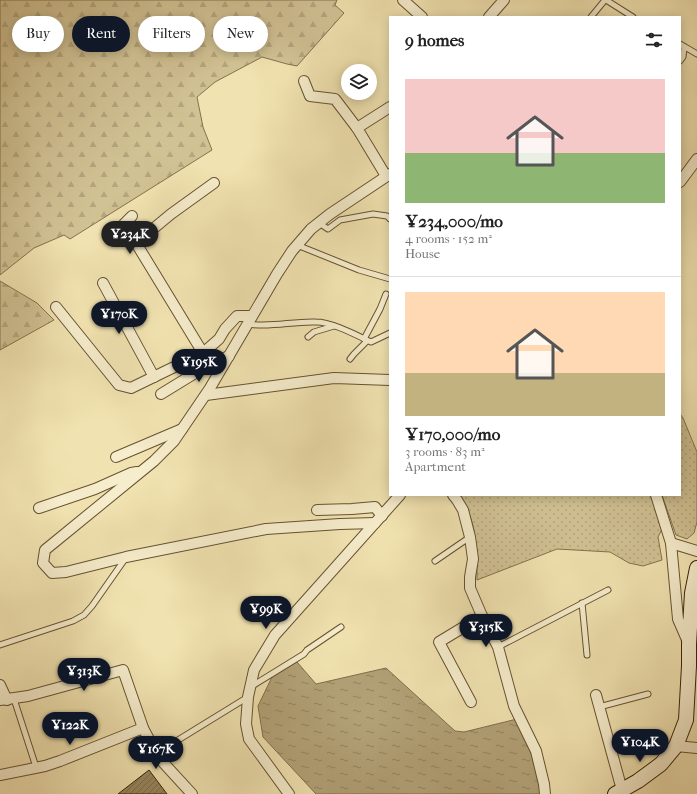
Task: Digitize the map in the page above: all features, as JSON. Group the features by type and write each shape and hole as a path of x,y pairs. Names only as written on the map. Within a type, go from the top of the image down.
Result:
{"street":[{"path":"402,0 421,16"},
{"path":"490,16 504,0"},
{"path":"304,81 310,96 335,99 358,128 389,177 330,214 311,230 297,245 277,274 206,395 174,441 154,461 45,550 43,563 52,573 66,572 126,557 266,529 340,524 378,519"},
{"path":"358,128 389,108"},
{"path":"681,179 697,159"},
{"path":"136,243 171,214 214,183"},
{"path":"132,216 124,224 203,353"},
{"path":"103,283 154,377"},
{"path":"56,308 119,385 131,388 203,353 219,339 225,329 237,316 250,320"},
{"path":"161,394 210,364 229,356"},
{"path":"206,395 334,378 389,380"},
{"path":"116,457 182,429"},
{"path":"39,508 95,489 131,473 140,472"},
{"path":"289,794 249,739 246,724 249,692 254,670 276,635 399,496"},
{"path":"454,496 463,510 474,559 470,578 470,588 498,647 514,706 536,751 545,794"},
{"path":"656,496 671,543 678,619 689,644"},
{"path":"317,510 352,509 375,506 378,519"},
{"path":"671,543 697,551"},
{"path":"596,695 618,792 638,781 661,764 676,746 686,720 692,593 697,568"},
{"path":"470,702 439,642 482,616"},
{"path":"0,685 7,700 28,696 123,670 143,728 160,758 192,794"},
{"path":"0,775 36,768 60,761 143,728"},
{"path":"676,746 697,748"}],"lane":[{"path":"592,16 606,0 631,16"},
{"path":"682,46 697,54"},
{"path":"681,60 683,57 682,46"},
{"path":"319,223 328,229 340,220 373,214 387,216 389,218"},
{"path":"297,245 359,270 389,279"},
{"path":"350,358 366,340 386,294"},
{"path":"250,320 260,326 317,322 334,326 371,342 389,333"},
{"path":"308,337 314,332 334,326"},
{"path":"435,561 470,537"},
{"path":"0,644 73,621 84,614 92,606 126,557"},
{"path":"498,647 608,590"},
{"path":"582,603 587,655"},
{"path":"157,753 249,692 341,627"},
{"path":"599,707 648,694"},
{"path":"7,700 36,768"}],"green space":[{"path":"0,0 337,0 335,5 344,13 297,66 262,57 215,82 197,97 203,127 212,150 70,239 64,235 34,248 0,275"},
{"path":"0,281 37,303 54,320 0,350"},
{"path":"681,415 697,452 697,522 694,533 687,539 676,535 662,496 681,496"},
{"path":"459,496 651,496 662,529 658,537 662,560 643,566 629,563 610,552 557,549 477,580 476,545 473,527 468,511"}],"water":[{"path":"297,662 316,684 386,668 455,731 464,732 517,719 532,752 541,794 316,794 263,737 258,706 272,677"}],"building":[{"path":"149,770 167,794 118,794"}]}
